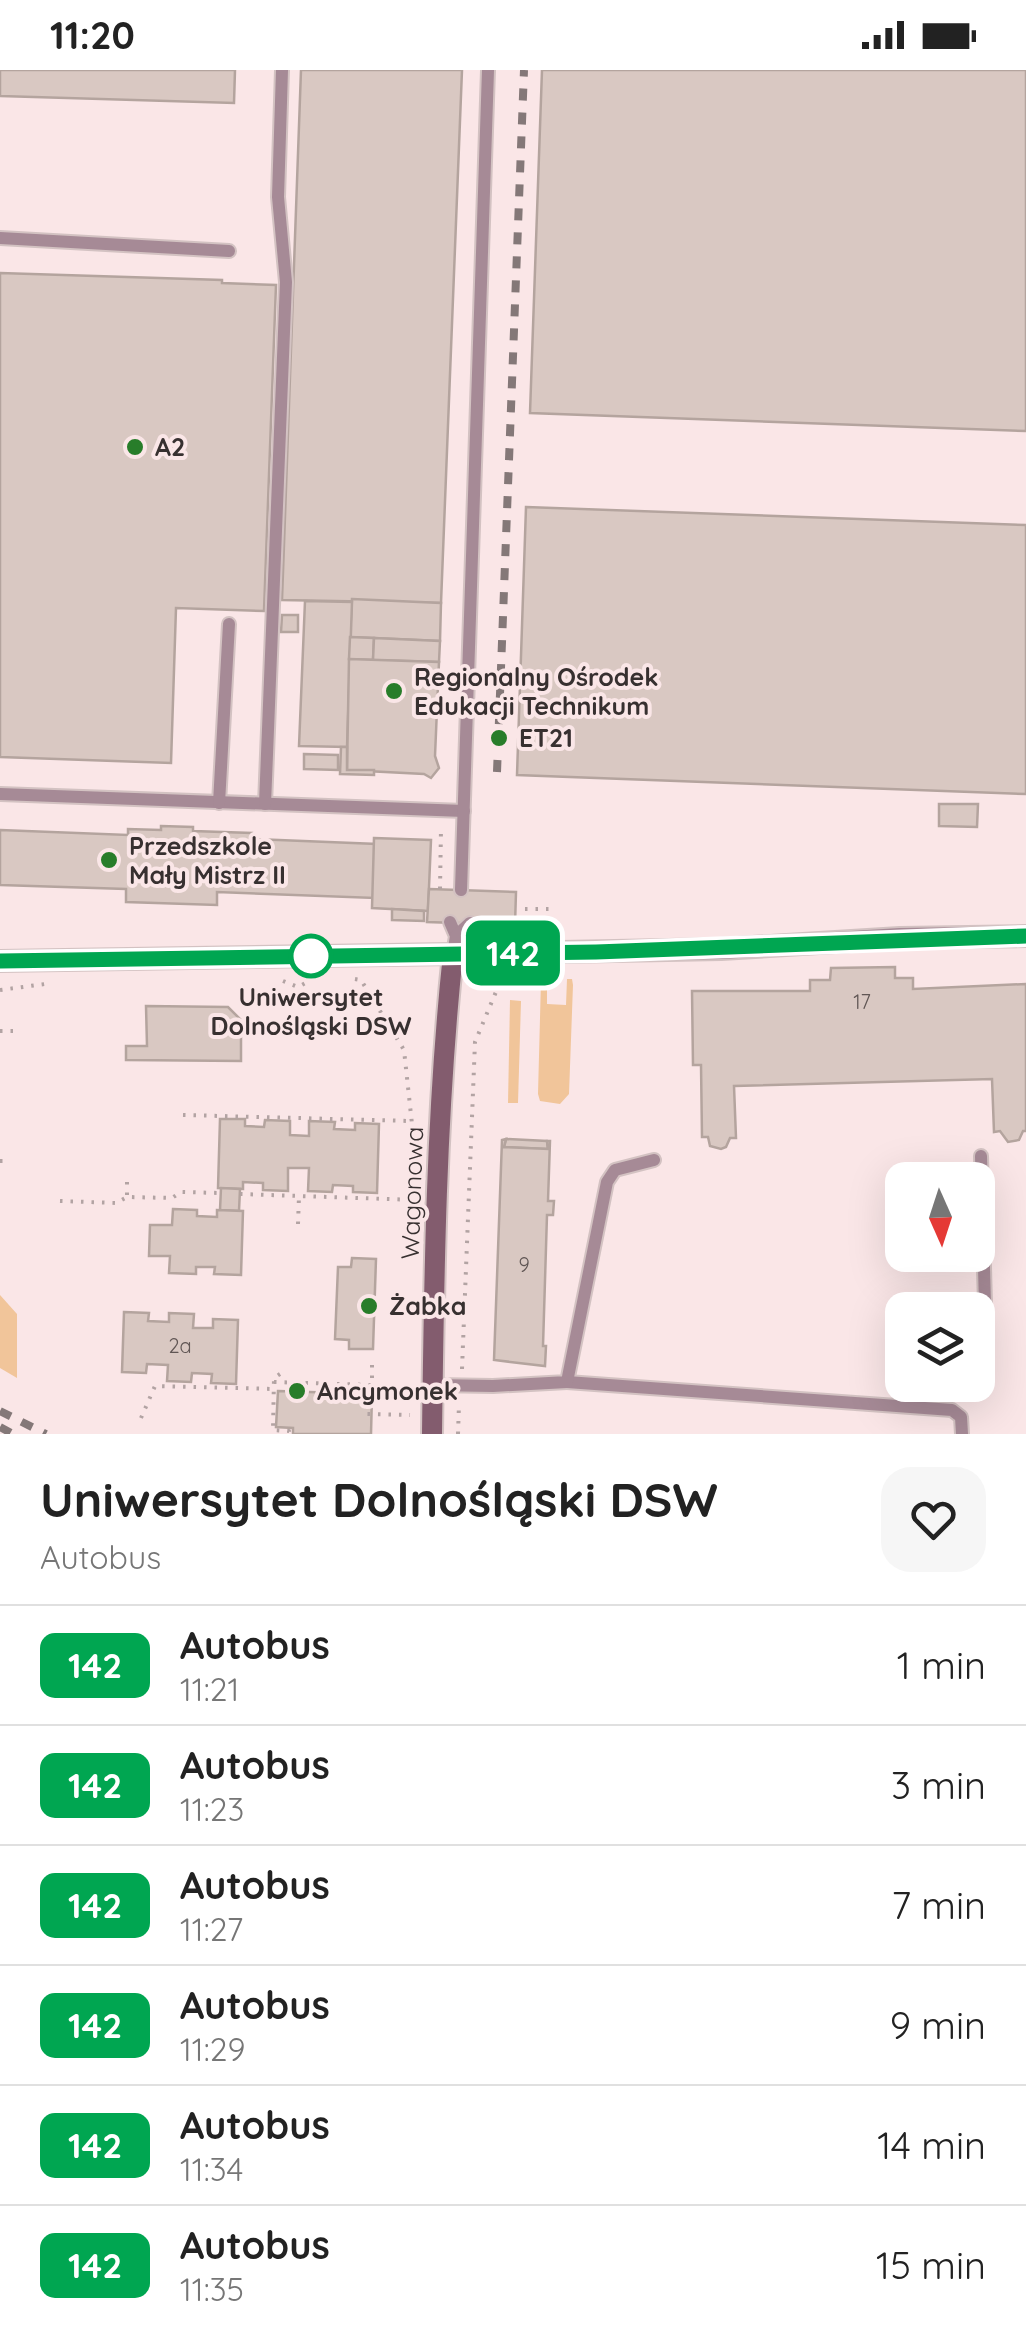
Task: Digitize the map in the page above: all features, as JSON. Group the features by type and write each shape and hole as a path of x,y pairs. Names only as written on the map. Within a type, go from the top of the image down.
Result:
{"street":[{"path":"0,961 453,938 530,953 1026,936"},
{"name":"Wagonowa","path":"432,1434 442,1072 453,938"}],"lane":[{"path":"266,804 286,282 278,197 282,70"},
{"path":"462,890 488,70"},
{"path":"0,238 229,250"},
{"path":"219,802 229,624"},
{"path":"0,794 464,811"},
{"path":"453,938 470,923"},
{"path":"982,1156 985,1292"},
{"path":"567,1382 606,1182 615,1170 654,1160"},
{"path":"433,1385 567,1382 952,1410 961,1417 962,1434"}],"path":[{"path":"440,889 441,810"},
{"path":"530,953 524,909 554,909"},
{"path":"458,1434 474,1042 504,974"},
{"path":"345,978 361,980 404,1050 417,1167"},
{"path":"288,984 298,987 313,979"},
{"path":"0,1032 14,1031"},
{"path":"183,1115 410,1120"},
{"path":"0,1160 9,1161"},
{"path":"126,1182 127,1197"},
{"path":"60,1201 116,1206 127,1197 172,1198 181,1189 221,1193"},
{"path":"240,1194 417,1200 417,1215"},
{"path":"298,1224 300,1196"},
{"path":"274,1382 372,1386 372,1363"},
{"path":"280,1374 274,1382 274,1430 289,1434"},
{"path":"366,1385 364,1414 410,1415"},
{"path":"141,1418 155,1386 274,1389"}],"shaded area":[{"path":"567,979 572,979 573,985 569,1094 560,1104 540,1101 538,1094 541,980 547,980 547,1004 566,1005"},
{"path":"510,1000 521,1001 518,1103 508,1103"},
{"path":"0,1295 17,1314 17,1378 0,1368"}],"building":[{"path":"0,70 235,70 234,103 0,96"},
{"path":"301,70 462,70 441,603 282,600"},
{"path":"542,70 1026,70 1026,431 530,413"},
{"name":"A2","path":"0,273 276,285 264,611 176,608 171,763 0,757"},
{"path":"526,507 1026,525 1026,794 517,775"},
{"path":"352,599 441,603 440,641 350,637"},
{"path":"305,601 352,602 347,747 299,746"},
{"path":"282,615 298,615 298,632 281,632"},
{"path":"350,637 374,638 373,660 349,659"},
{"path":"374,638 440,641 439,662 373,660"},
{"path":"349,659 439,662 435,756 439,768 431,778 424,774 347,770"},
{"path":"341,747 347,747 347,770 374,770 374,775 340,774"},
{"path":"304,754 338,755 338,770 304,769"},
{"path":"939,804 978,804 977,827 939,826"},
{"path":"161,826 252,833 252,839 377,844 375,898 217,892 217,905 126,902 126,889 0,885 0,830 128,835 128,829 161,830"},
{"path":"374,838 431,840 428,911 372,908"},
{"path":"429,889 516,892 515,925 427,922"},
{"path":"392,909 424,911 424,921 392,920"},
{"path":"895,967 895,978 913,978 913,989 1026,984 1026,1131 1019,1140 1008,1142 1000,1131 994,1132 992,1079 734,1086 736,1138 730,1138 721,1149 710,1146 708,1137 702,1137 701,1065 693,1065 692,991 810,991 810,980 830,980 831,968"},
{"path":"146,1006 228,1007 241,1020 241,1061 126,1060 126,1046 147,1046"},
{"path":"220,1119 245,1119 245,1126 264,1127 265,1120 290,1121 290,1135 309,1136 309,1121 335,1122 334,1129 355,1130 355,1123 379,1124 377,1193 353,1192 353,1186 333,1185 332,1192 308,1191 309,1168 288,1168 288,1191 263,1190 263,1183 243,1182 243,1189 218,1188"},
{"path":"506,1139 547,1141 548,1149 504,1147"},
{"path":"506,1139 504,1147 548,1149 550,1141 548,1201 554,1201 553,1215 547,1215 545,1366 494,1360 502,1140"},
{"path":"221,1188 240,1189 239,1211 220,1210"},
{"path":"173,1209 197,1210 197,1216 217,1217 217,1210 243,1211 241,1275 214,1274 215,1267 196,1267 196,1274 169,1273 170,1256 149,1256 150,1225 172,1225"},
{"path":"352,1258 376,1259 373,1349 349,1349 349,1340 335,1339 338,1267 351,1267"},
{"path":"124,1312 149,1313 148,1321 169,1322 169,1313 194,1314 193,1328 213,1328 213,1319 238,1320 236,1384 211,1383 212,1374 192,1373 191,1382 167,1381 168,1365 147,1364 146,1373 122,1372"},
{"path":"278,1391 372,1394 371,1434 293,1434 293,1428 276,1427"}],"railway":[{"path":"497,772 524,70"},
{"path":"0,1411 46,1434"},
{"path":"0,1427 13,1434"}],"bus line":[{"name":"142","path":"0,961 720,949 900,938 1026,936"}],"place":[{"name":"A2","path":"135,447"},
{"name":"Regionalny Ośrodek Edukacji Technikum","path":"394,691"},
{"name":"ET21","path":"499,738"},
{"name":"Przedszkole Mały Mistrz II","path":"109,860"},
{"name":"Uniwersytet Dolnośląski DSW","path":"311,956"},
{"name":"Żabka","path":"369,1306"},
{"name":"Ancymonek","path":"297,1391"}]}
